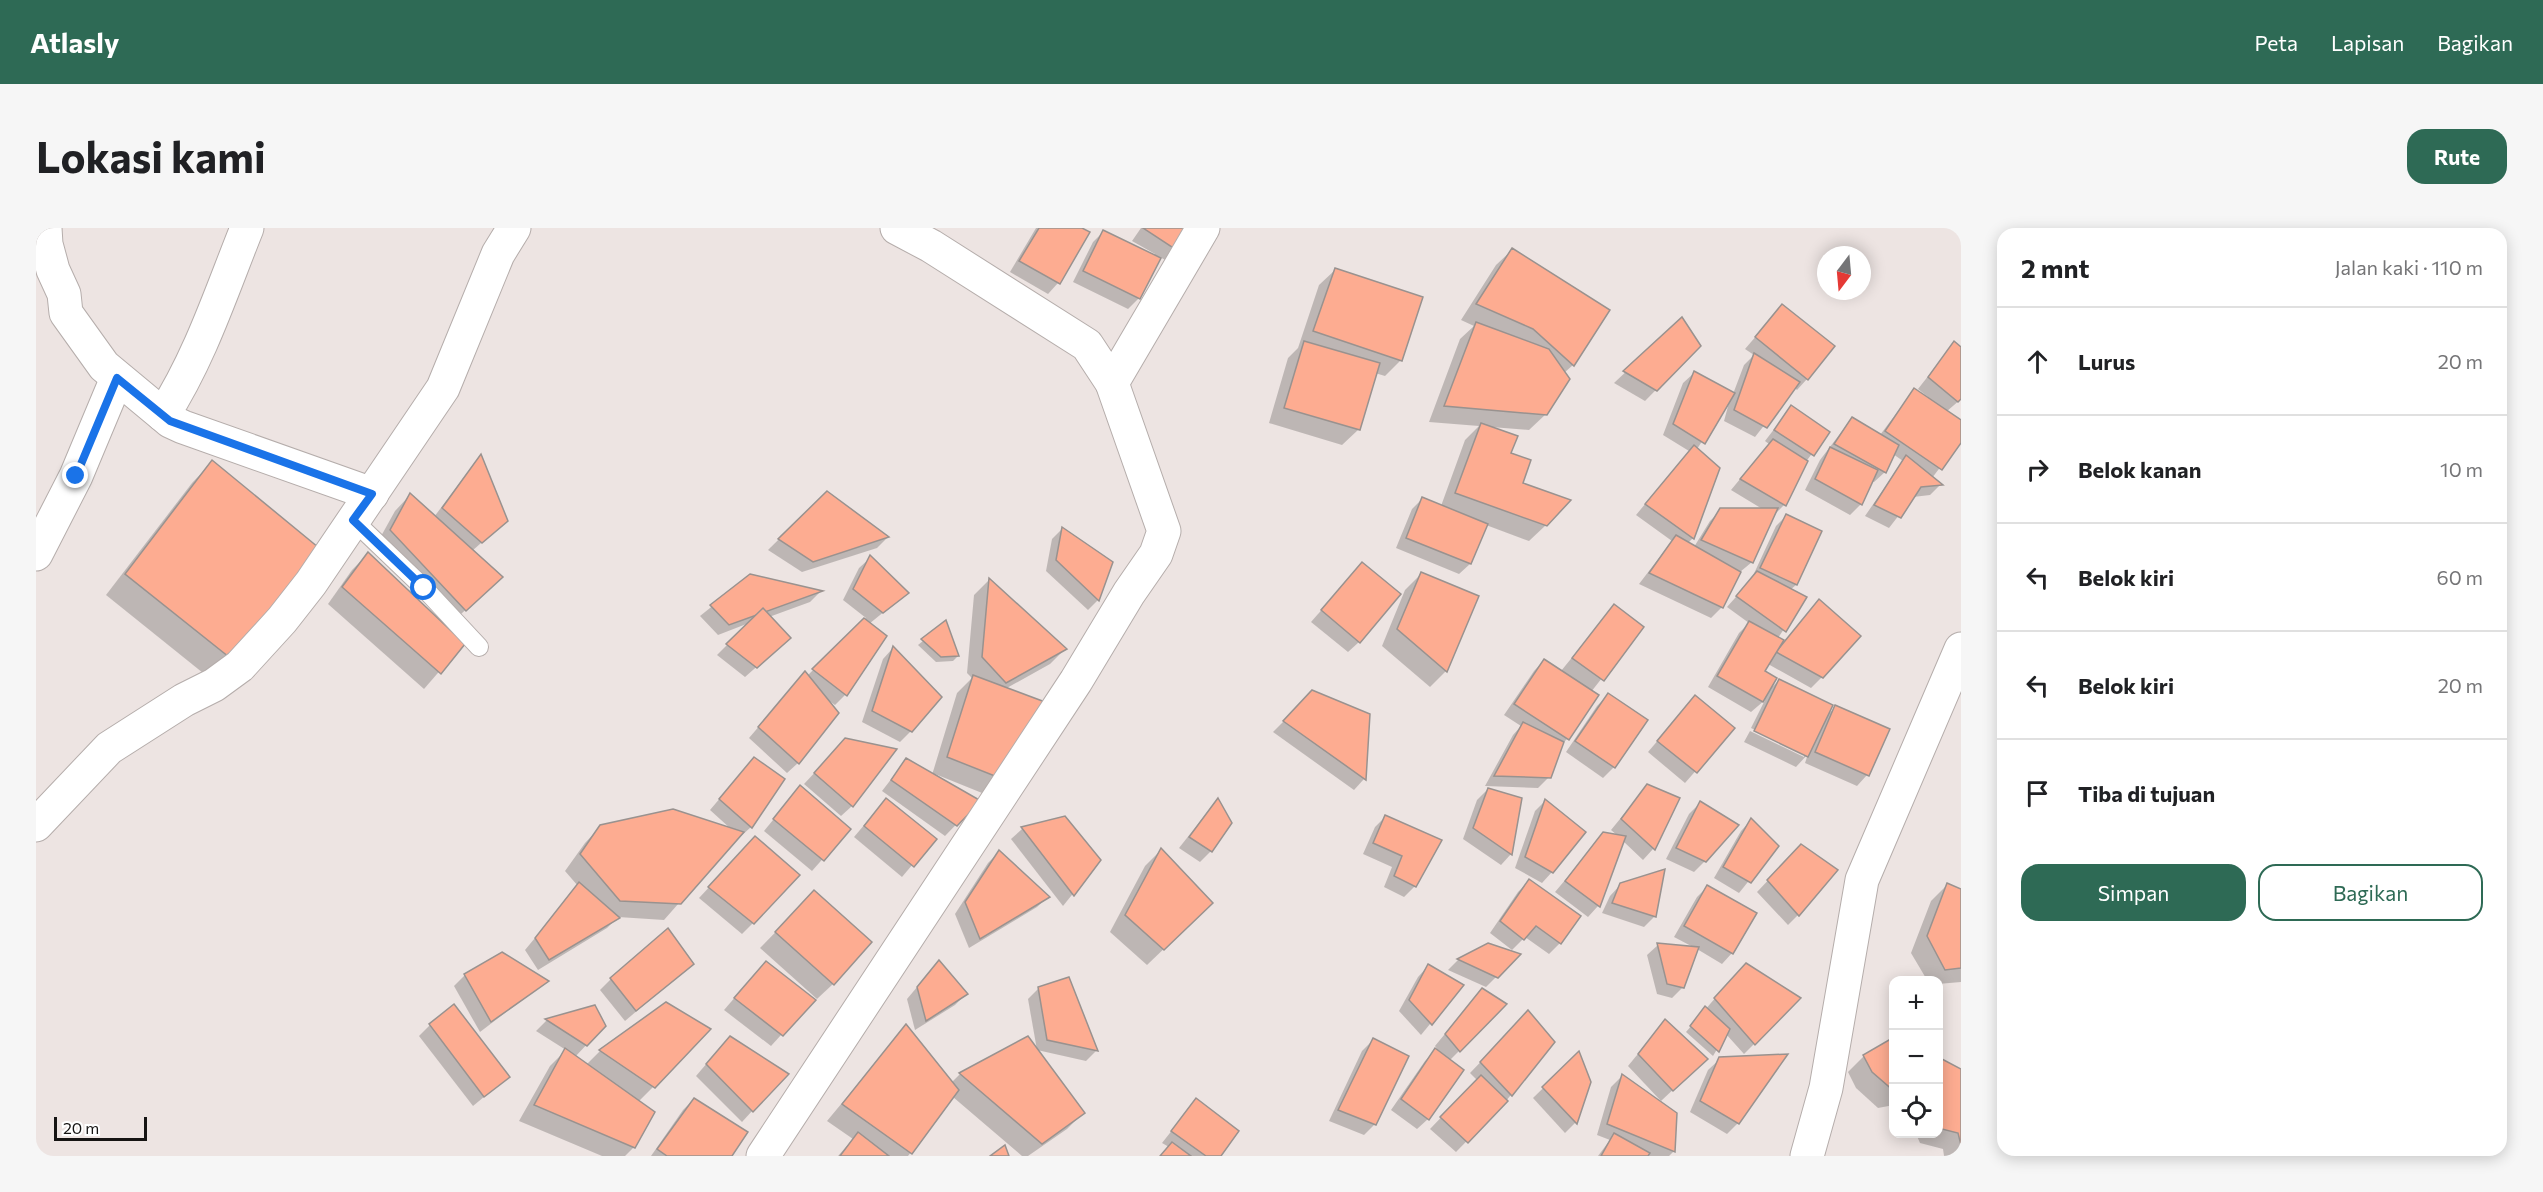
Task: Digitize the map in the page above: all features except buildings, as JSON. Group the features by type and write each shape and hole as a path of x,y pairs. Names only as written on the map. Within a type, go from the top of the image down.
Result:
{"street":[{"path":"45,228 48,253 64,294 66,313 97,356 117,378 170,421 183,427 372,494"},
{"path":"163,415 176,395 247,228"},
{"path":"36,825 109,748 184,700 214,685 240,666 311,583 442,388 498,254 514,228"},
{"path":"763,1156 1076,681 1129,593 1156,554 1164,531 1112,383 1087,345 931,246 897,228"},
{"path":"1112,383 1203,228"},
{"path":"36,554 76,476 117,378"},
{"path":"1807,1156 1826,1088 1862,880 1949,712 1961,649"}],"lane":[{"path":"353,520 424,588 479,647"}],"route":[{"path":"76,476 117,378 170,421 183,427 372,494 353,520 424,588"}]}
